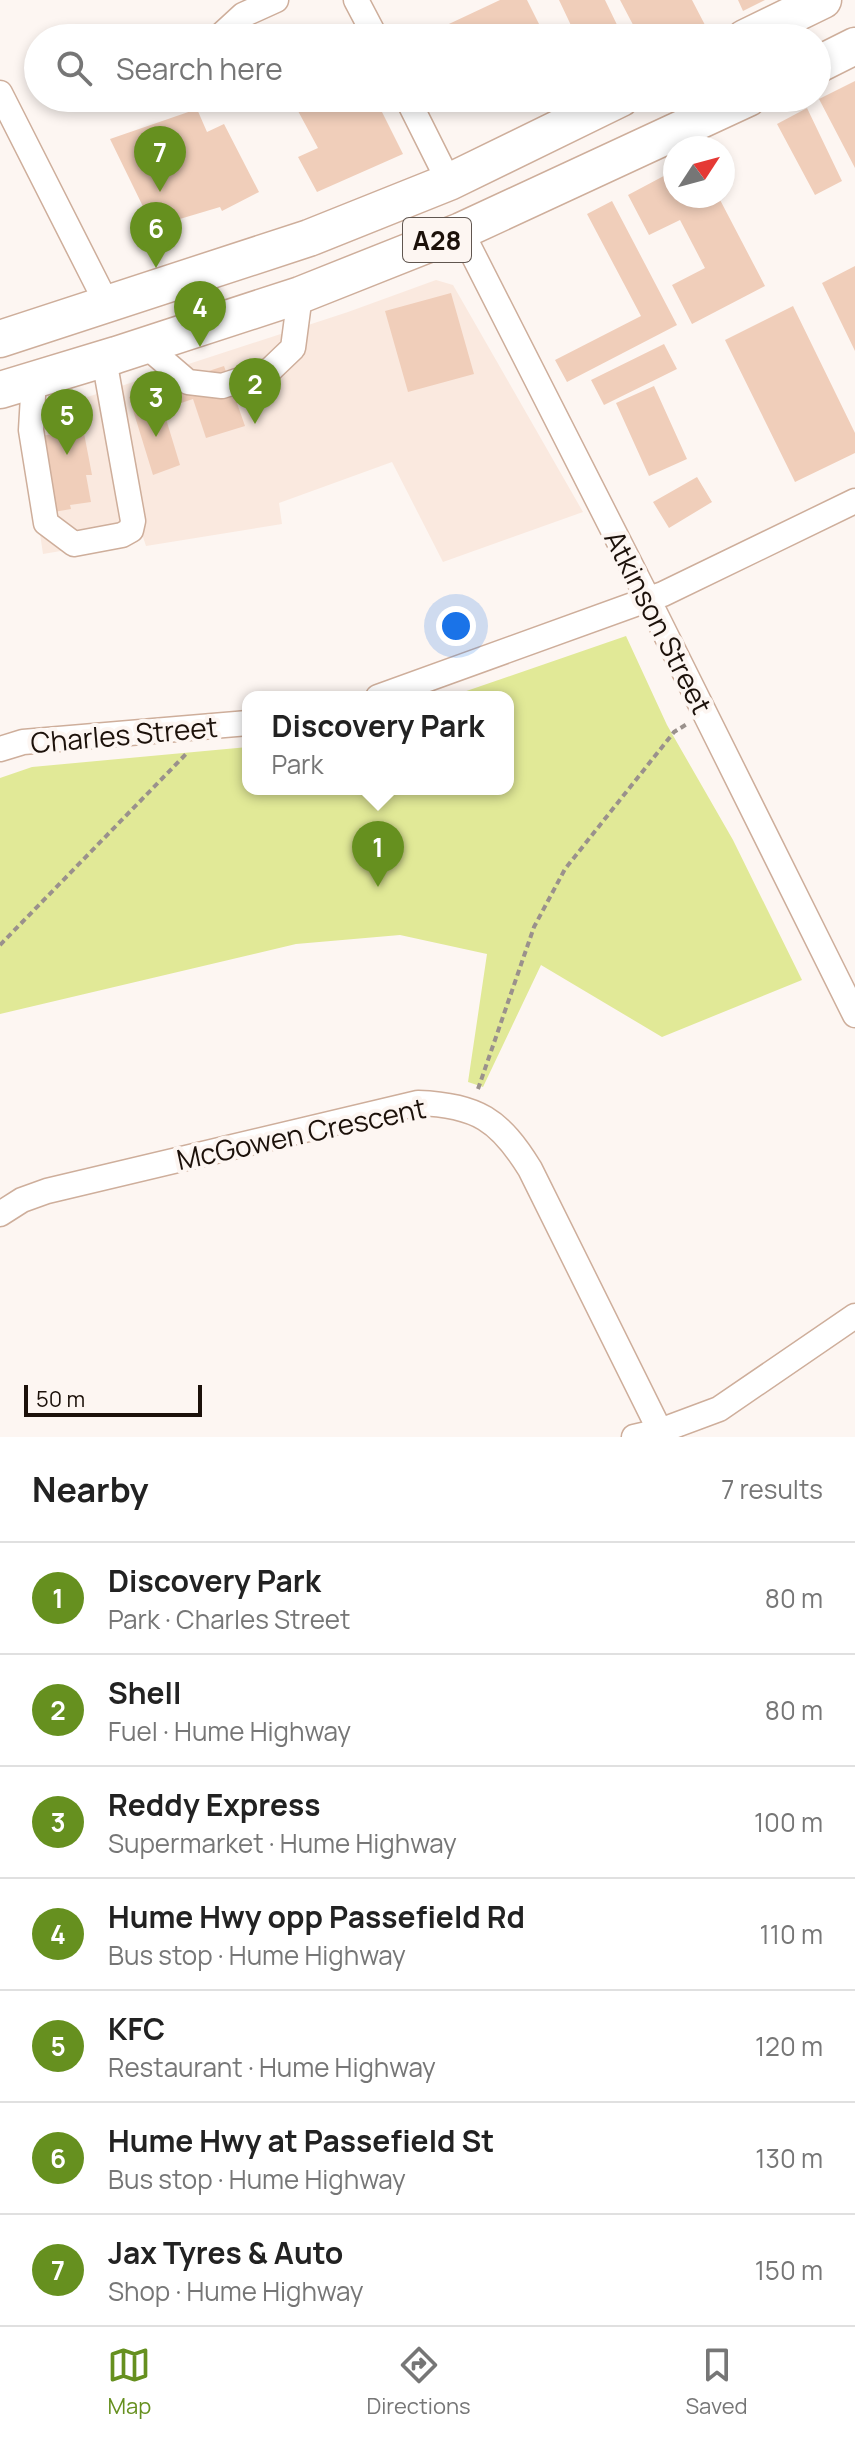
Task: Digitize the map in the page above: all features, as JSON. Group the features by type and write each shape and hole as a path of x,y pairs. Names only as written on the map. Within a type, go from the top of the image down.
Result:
{"highway":[{"path":"774,24 823,0"},
{"path":"831,58 855,46"},
{"name":"A28","path":"0,339 309,238 449,182 592,112"},
{"name":"A28","path":"0,390 300,295 461,231 718,112"}],"street":[{"path":"233,24 243,15 276,0"},
{"path":"356,0 369,24"},
{"path":"0,93 107,304"},
{"path":"414,112 449,182"},
{"name":"Atkinson Street","path":"461,231 704,712 845,970 855,1015"},
{"path":"145,345 188,382 222,386 270,370 293,348 300,295"},
{"path":"34,379 31,430 46,523 74,544 122,535 131,530 133,521 104,359"},
{"path":"395,691 648,599 855,501"},
{"name":"Charles Street","path":"0,749 23,742 242,724"},
{"name":"McGowen Crescent","path":"1,1212 47,1191 418,1103 446,1104 471,1110 514,1142 530,1169 660,1431"},
{"path":"634,1437 660,1431 719,1409 855,1316"}],"path":[{"path":"471,1110 467,1088 478,1090 534,927 565,869 674,732 704,712"},
{"path":"0,945 189,750"}],"shaded area":[{"path":"436,280 453,285 583,512 443,562 392,462 279,503 282,524 146,546 143,537 43,554 23,418 348,312"}],"green space":[{"path":"626,636 667,725 733,840 802,980 662,1037 541,965 483,1087 468,1082 487,954 400,935 296,944 0,1014 0,778 32,767 242,748 242,795 514,795 514,691 466,691"}],"building":[{"path":"500,0 527,0 539,24 449,24"},
{"path":"559,0 605,0 617,24 570,24"},
{"path":"620,0 692,0 704,24 633,24"},
{"path":"738,0 765,0 743,11"},
{"path":"855,81 855,168 826,112 831,112 831,93"},
{"path":"188,112 198,112 207,132 224,124 259,192 222,211 220,207 153,227 110,139"},
{"path":"299,112 382,112 403,154 317,192 298,157 318,148"},
{"path":"800,112 809,112 842,181 815,195 777,124"},
{"path":"663,176 663,208 724,208 765,286 692,324 672,285 705,268 680,220 649,235 628,195"},
{"path":"612,201 677,325 567,382 555,360 641,316 587,214"},
{"path":"855,266 855,351 822,283"},
{"path":"451,293 474,374 408,392 385,311"},
{"path":"793,306 855,433 855,453 795,482 725,340"},
{"path":"664,344 677,369 604,405 591,380"},
{"path":"224,366 245,426 206,438 193,399 163,409 180,465 153,475 129,397"},
{"path":"654,386 687,459 649,476 616,403"},
{"path":"83,428 92,475 86,475 91,502 70,505 71,509 54,512 42,436"},
{"path":"697,477 712,502 669,528 653,502"}],"place":[{"name":"Jax Tyres & Auto","path":"160,192"},
{"name":"Hume Hwy at Passefield St","path":"156,268"},
{"name":"Hume Hwy opp Passefield Rd","path":"200,347"},
{"name":"Shell","path":"255,424"},
{"name":"Reddy Express","path":"156,437"},
{"name":"KFC","path":"67,455"},
{"name":"Discovery Park","path":"378,887"}]}
